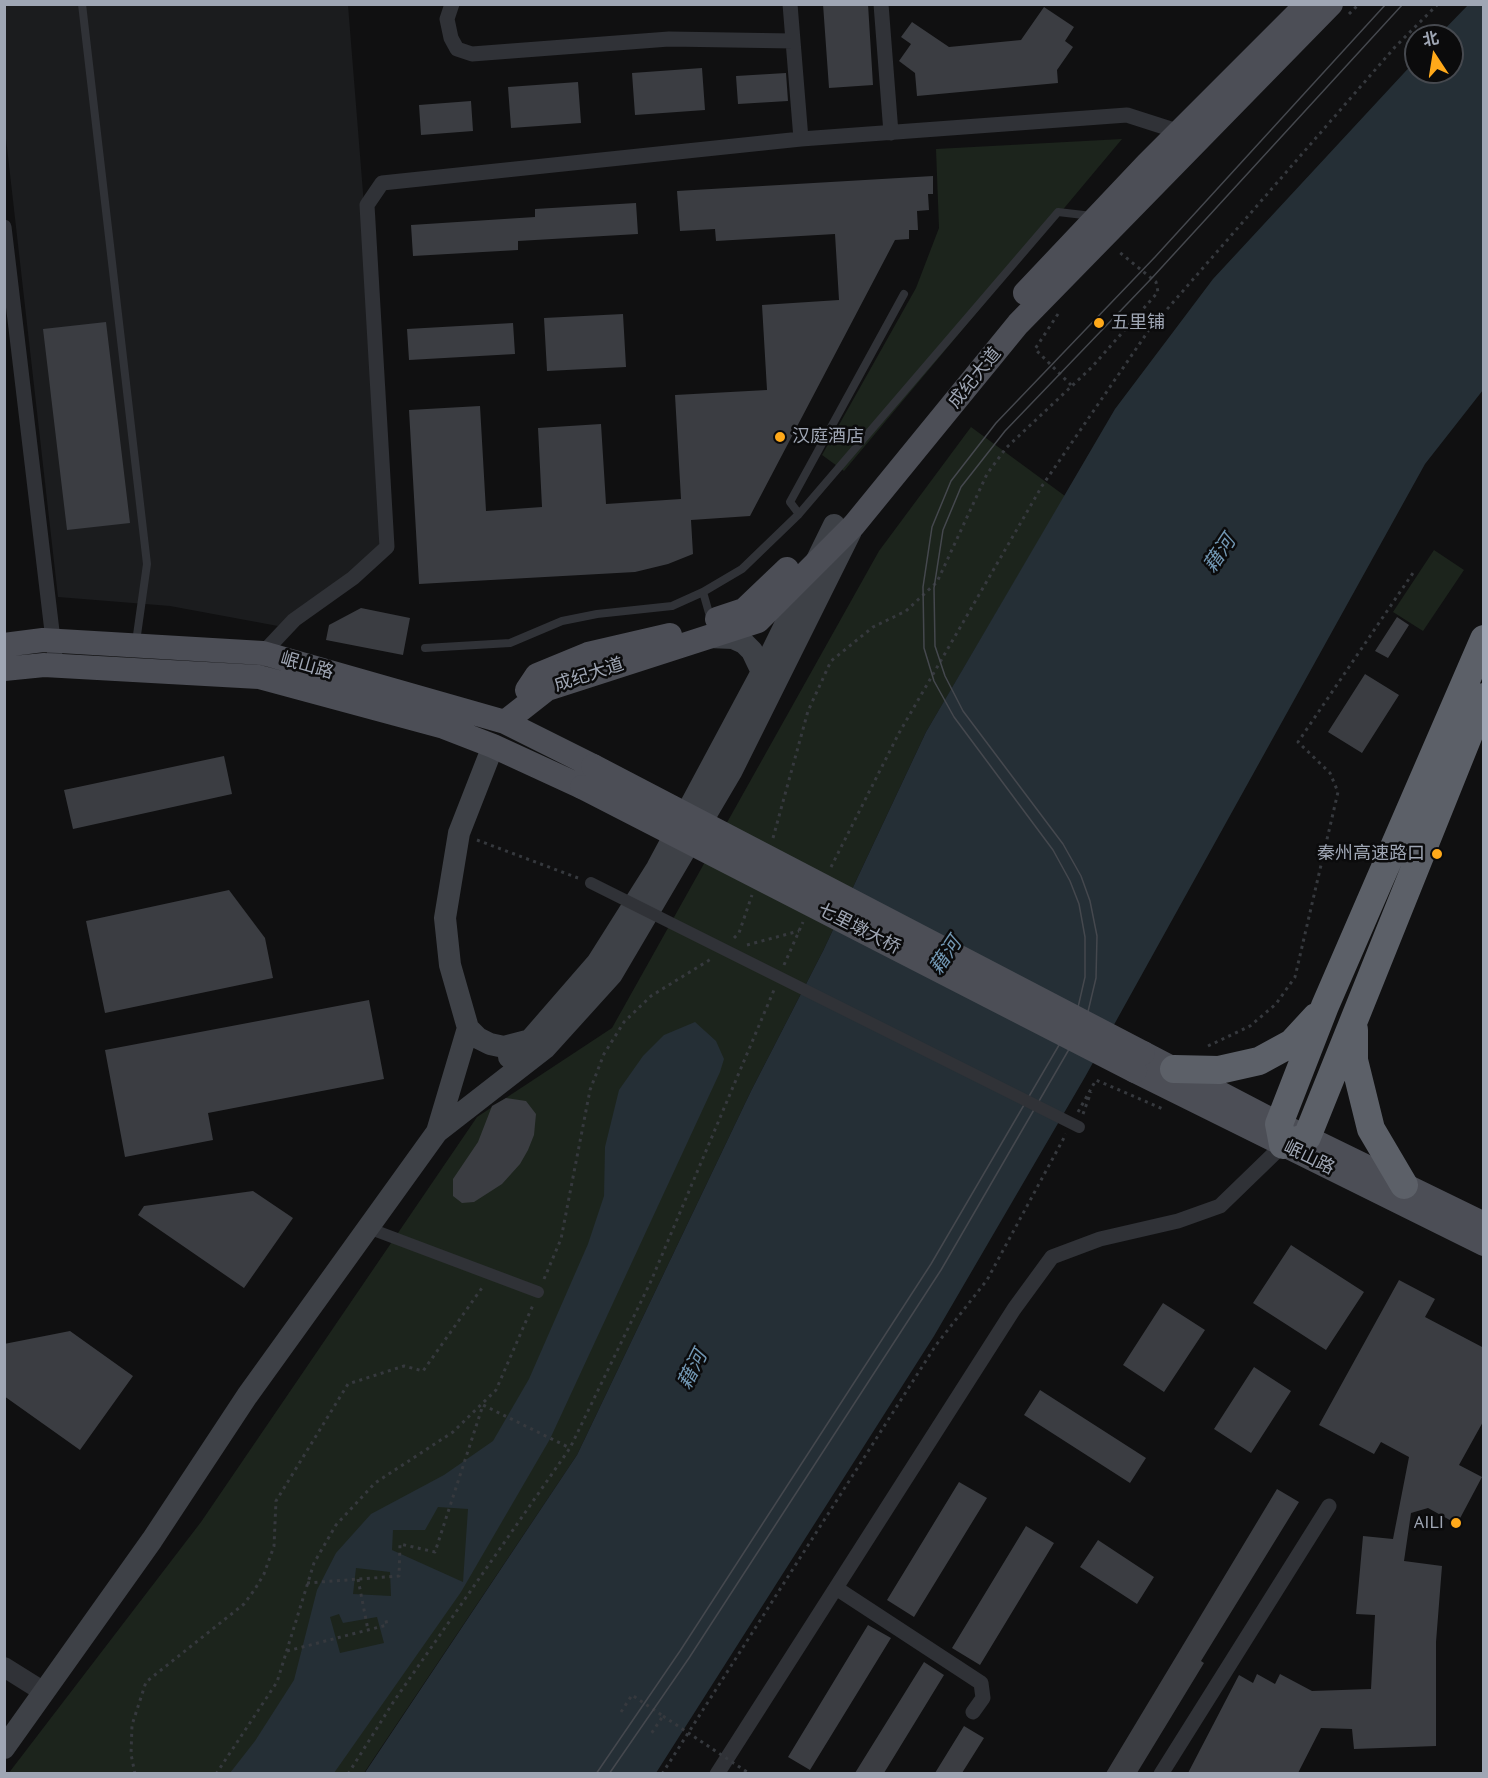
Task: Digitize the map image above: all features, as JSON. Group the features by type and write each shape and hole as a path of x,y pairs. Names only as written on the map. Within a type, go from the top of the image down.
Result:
{"highway":[{"path":"1290,1135 1325,1006 1484,639"},
{"path":"1290,1135 1354,1017 1484,696"},
{"path":"1174,1070 1219,1070 1259,1061 1292,1043 1325,1006"},
{"path":"1354,1017 1354,1060 1368,1120 1404,1185"}],"main road":[{"name":"成纪大道","path":"506,722 547,688 711,629 758,621 815,564 1006,313 1097,216 1307,4"},
{"name":"成纪大道","path":"711,629 744,610 844,525 1018,324 1331,4"},
{"path":"440,1122 545,1048 612,974 731,772 844,525"},
{"path":"4,1748 152,1540 248,1396 368,1228 440,1122 531,1039 597,963 657,868 762,672 815,564"},
{"path":"711,629 744,643 753,651 762,672"},
{"name":"岷山路","path":"4,645 54,641 263,653 506,722 593,766"},
{"name":"岷山路","path":"4,669 56,665 259,677 444,727 493,746 582,787"},
{"path":"493,746 459,833 445,918 450,965 468,1028 478,1038 504,1047 519,1045 531,1039"},
{"name":"七里墩大桥","path":"593,766 1139,1062"},
{"name":"七里墩大桥","path":"582,787 1139,1062"},
{"path":"440,1122 468,1028"},
{"name":"岷山路","path":"1139,1062 1174,1070 1484,1244"},
{"name":"岷山路","path":"1139,1062 1290,1135 1404,1185 1484,1224"}],"street":[{"path":"452,4 447,19 451,38 457,49 472,54 669,39 793,41"},
{"path":"790,4 801,139"},
{"path":"881,4 891,133"},
{"path":"259,677 263,653 294,620 353,578 387,547 367,205 382,183 801,139 1127,115 1180,132"},
{"path":"4,227 56,665"},
{"path":"591,883 1076,1124"},
{"path":"717,1773 1014,1309 1052,1257 1100,1239 1178,1221 1220,1206 1290,1135"},
{"path":"368,1228 538,1292"},
{"path":"1161,1773 1329,1506"},
{"path":"836,1588 981,1683 983,1698 973,1712"},
{"path":"4,1667 44,1692"}],"lane":[{"path":"82,4 147,564 136,646"},
{"path":"425,648 510,643 562,621 597,614 672,606 703,592 742,569 799,514 1058,212 1097,216"},
{"path":"799,514 790,502 904,294"},
{"path":"703,592 711,629"}],"path":[{"path":"830,868 899,733 1042,486 1149,330 1395,48 1438,4"},
{"path":"773,839 808,711 831,661 873,627 906,611 937,582 987,474 1006,448 1071,386 1158,292 1156,282 1117,250"},
{"path":"1059,313 1035,349 1071,386"},
{"path":"1202,1049 1250,1026 1276,1004 1295,977 1338,792 1330,772 1298,742 1415,570"},
{"path":"459,833 591,883"},
{"path":"731,940 739,933 754,891"},
{"path":"780,975 804,920"},
{"path":"738,948 799,931"},
{"path":"216,1773 277,1682 307,1583 324,1543 361,1496 391,1472 434,1447 483,1405 496,1390 561,1239 590,1090 604,1054 624,1022 651,996 717,955"},
{"path":"348,1773 394,1701 570,1448 651,1281 776,986"},
{"path":"1076,1124 1096,1080"},
{"path":"1076,1124 1096,1080"},
{"path":"1096,1080 1169,1112"},
{"path":"662,1773 936,1345 987,1280 1067,1133"},
{"path":"135,1773 131,1754 132,1725 146,1682 244,1604 255,1589 264,1574 274,1546 276,1502 348,1384 404,1366 423,1371 491,1274"},
{"path":"483,1405 570,1448"},
{"path":"307,1583 399,1576 400,1544 435,1552 483,1405"},
{"path":"357,1579 368,1630"},
{"path":"287,1651 387,1625 384,1616"},
{"path":"621,1712 632,1695 747,1773"},
{"path":"651,1734 663,1716"}],"shaded area":[{"path":"4,5 348,5 391,543 278,626 170,606 58,597 5,130"},
{"path":"1122,139 844,471 822,455 916,288 939,228 936,149"},
{"path":"971,427 1065,496 926,732 823,951 751,1091 577,1455 364,1773 8,1774 201,1522 477,1117 612,1028 879,551"},
{"path":"1434,550 1464,570 1423,631 1393,612"}],"water":[{"name":"藉河","path":"1468,5 1483,5 1483,390 1425,464 1085,1077 934,1336 656,1773 364,1774 577,1455 751,1091 823,951 926,732 1115,409 1213,279 1404,73 1404,84 1464,84 1464,24 1450,24"},
{"path":"695,1022 716,1041 724,1059 720,1072 550,1439 461,1592 334,1773 230,1773 255,1741 294,1680 317,1590 336,1553 371,1514 444,1475 493,1441 529,1379 588,1244 604,1196 605,1147 619,1090 643,1056 664,1035","holes":["438,1507 468,1509 463,1582 392,1550 393,1530 425,1530","356,1568 390,1572 391,1596 353,1594","339,1614 343,1623 377,1617 384,1643 340,1653 330,1617"]}],"building":[{"path":"823,4 868,4 873,85 829,88"},
{"path":"1044,7 1074,27 1065,41 1073,47 1057,70 1058,83 917,96 915,73 899,61 911,44 901,37 912,22 949,47 1021,40"},
{"path":"702,68 705,110 635,115 632,73"},
{"path":"786,73 788,101 738,104 736,76"},
{"path":"578,82 581,123 511,128 508,87"},
{"path":"471,101 473,131 421,135 419,105"},
{"path":"933,176 933,194 928,194 929,210 917,211 918,230 909,230 909,239 895,240 750,516 691,520 693,554 668,564 635,572 419,584 409,410 480,406 486,511 542,507 538,428 601,424 606,504 681,499 675,395 767,390 762,305 839,300 835,234 716,241 715,229 680,231 677,191"},
{"path":"636,203 638,234 518,241 518,250 413,256 411,225 535,217 535,209"},
{"path":"623,314 626,367 547,371 544,318"},
{"path":"106,322 130,523 67,530 43,329"},
{"path":"513,323 515,354 409,360 407,329"},
{"path":"361,608 410,618 403,655 326,640 329,625"},
{"path":"1397,617 1409,625 1388,658 1375,651"},
{"path":"1365,674 1399,695 1362,753 1328,732"},
{"path":"224,756 232,794 73,829 64,790"},
{"path":"229,890 265,938 273,978 105,1013 86,921"},
{"path":"369,1000 384,1079 208,1113 213,1140 125,1157 105,1050"},
{"path":"506,1098 526,1101 536,1114 534,1135 528,1150 520,1164 502,1184 474,1202 462,1203 453,1196 453,1179 478,1142 492,1106"},
{"path":"253,1191 293,1218 244,1288 138,1215 144,1206"},
{"path":"1291,1245 1364,1292 1326,1350 1253,1303"},
{"path":"1399,1280 1435,1299 1425,1317 1484,1348 1484,1420 1459,1465 1482,1477 1457,1524 1428,1508 1411,1513 1404,1561 1442,1566 1436,1642 1436,1746 1354,1749 1352,1729 1321,1728 1298,1773 1188,1773 1239,1675 1253,1683 1257,1674 1275,1684 1280,1674 1312,1691 1371,1689 1375,1615 1356,1614 1363,1536 1393,1539 1409,1457 1381,1442 1374,1454 1319,1425"},
{"path":"1163,1303 1205,1330 1164,1392 1123,1365"},
{"path":"70,1331 133,1376 80,1450 4,1396 4,1344"},
{"path":"1254,1367 1291,1391 1251,1453 1214,1429"},
{"path":"1040,1390 1146,1458 1130,1483 1024,1415"},
{"path":"959,1482 987,1498 914,1617 887,1600"},
{"path":"1277,1489 1299,1502 1201,1661 1204,1663 1137,1773 1106,1773"},
{"path":"1026,1526 1054,1543 980,1665 952,1648"},
{"path":"1098,1540 1154,1577 1137,1604 1080,1567"},
{"path":"868,1625 891,1638 810,1770 788,1757"},
{"path":"924,1662 944,1675 884,1773 855,1773"},
{"path":"964,1726 984,1738 962,1773 935,1773"}],"tram line":[{"path":"596,1774 680,1651 931,1264 1076,1016 1085,977 1085,937 1079,904 1070,881 1053,850 954,717 934,681 924,648 923,587 932,527 951,481 996,423 1155,257 1386,4"},
{"path":"609,1774 689,1658 941,1270 1086,1020 1096,978 1097,936 1090,901 1081,876 1063,844 963,711 945,676 935,646 934,588 943,530 961,487 1005,431 1151,279 1403,4"}],"place":[{"name":"五里铺","path":"1099,323"},
{"name":"汉庭酒店","path":"780,437"},
{"name":"秦州高速路口","path":"1437,854"},
{"name":"AILI","path":"1456,1523"}]}
